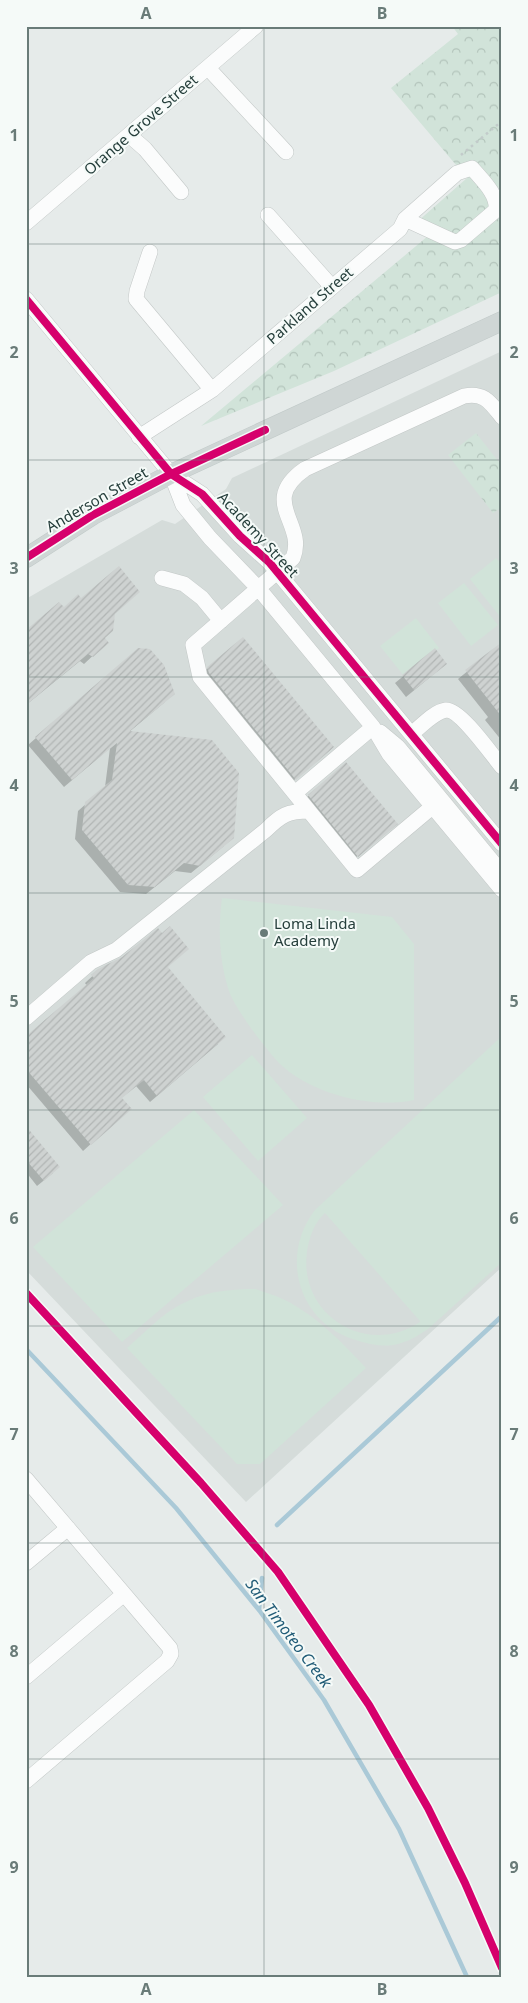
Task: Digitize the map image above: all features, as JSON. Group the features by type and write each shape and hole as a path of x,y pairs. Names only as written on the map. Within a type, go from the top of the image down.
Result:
{"main road":[{"name":"Anderson Street","path":"26,558 93,515 171,474 502,321"}],"street":[{"name":"Orange Grove Street","path":"26,223 256,26"},
{"path":"208,68 286,152"},
{"path":"129,135 145,149 181,192"},
{"name":"Parkland Street","path":"139,437 212,390 400,229 405,218 457,173 472,168 485,182 497,202 496,210 461,240 455,242 405,218"},
{"path":"268,215 332,288"},
{"path":"150,252 136,290 136,299 212,390"},
{"name":"Academy Street","path":"26,299 171,474 202,494 240,536 268,562 411,734 500,837"},
{"path":"432,807 357,870 200,677 193,645 293,558 296,542 284,503 285,490 293,478 305,469 464,396 474,394 482,396 492,404 502,417"},
{"name":"Academy Street","path":"171,474 183,505 210,538 259,589 373,726 389,754 502,890"},
{"path":"162,578 184,584 202,598 221,621"},
{"path":"411,734 439,712 448,710 458,715 502,767"},
{"path":"294,793 373,726"},
{"name":"Academy Street","path":"373,726 398,747 502,873"},
{"path":"26,1018 91,962 116,950 280,817 294,811 309,811"},
{"path":"26,1479 170,1648 171,1654 167,1661 26,1781"},
{"path":"26,1563 68,1528"},
{"path":"26,1677 124,1594"}],"path":[{"path":"460,156 502,121"}],"shaded area":[{"name":"Loma Linda Academy","path":"502,351 502,1267 246,1502 26,1270 26,599 162,520 175,524 226,489 232,478"}],"green space":[{"path":"452,26 502,26 502,292 334,371 201,426 428,236 417,222 467,178 391,88 458,34"},
{"path":"476,433 502,466 502,507 493,513 448,455"},
{"path":"496,558 502,565 502,619 470,579"},
{"path":"464,583 498,625 471,646 438,603"},
{"path":"416,618 439,648 404,676 380,646"},
{"path":"222,898 392,917 414,944 414,1100 379,1102 342,1096 324,1091 308,1083 292,1074 279,1063 248,1024 234,1002 228,988 220,943"},
{"path":"502,1036 502,1262 428,1329 418,1335 396,1345 380,1345 359,1341 339,1333 322,1321 309,1306 301,1288 297,1269 298,1249 304,1229 315,1210","holes":["325,1213 420,1321 399,1332 377,1335 357,1332 338,1323 323,1309 312,1291 307,1270 308,1246 316,1224"]},
{"path":"252,1055 307,1118 258,1161 203,1097"},
{"path":"194,1110 283,1205 122,1342 33,1247"},
{"path":"256,1289 300,1308 339,1340 366,1368 260,1464 237,1464 127,1348 163,1316 179,1305 204,1295 221,1291"}],"building":[{"path":"119,566 140,592 115,614 113,631 105,638 109,643 93,657 88,654 26,705 26,630 59,602 64,607 78,594 81,598"},
{"path":"243,637 334,747 296,780 209,673 207,667"},
{"path":"502,642 502,717 465,670"},
{"path":"138,648 150,649 164,665 175,694 130,731 212,740 239,773 234,838 200,866 184,863 155,887 128,885 82,830 85,802 112,780 117,743 72,780 35,737"},
{"path":"435,648 447,664 414,690 402,675"},
{"path":"346,762 398,824 358,857 308,795"},
{"path":"170,926 189,949 168,967 226,1037 157,1096 144,1080 122,1098 132,1109 91,1145 26,1069 26,1036 94,978 91,975 98,969 122,957 158,928 162,933"},
{"path":"26,1126 60,1167 44,1181 26,1160"}],"waterway":[{"path":"277,1525 502,1316"},
{"name":"San Timoteo Creek","path":"26,1349 176,1508 259,1610 324,1700 399,1829 467,1977"},
{"path":"259,1610 262,1578"}],"cycle path":[{"path":"26,299 171,474 202,494 240,536 269,562 502,844"},
{"path":"26,558 93,515 171,474 265,430"},
{"path":"26,1293 201,1483 278,1572 369,1705 428,1808 465,1883 502,1968"}],"place":[{"name":"Loma Linda Academy","path":"264,933"}]}
